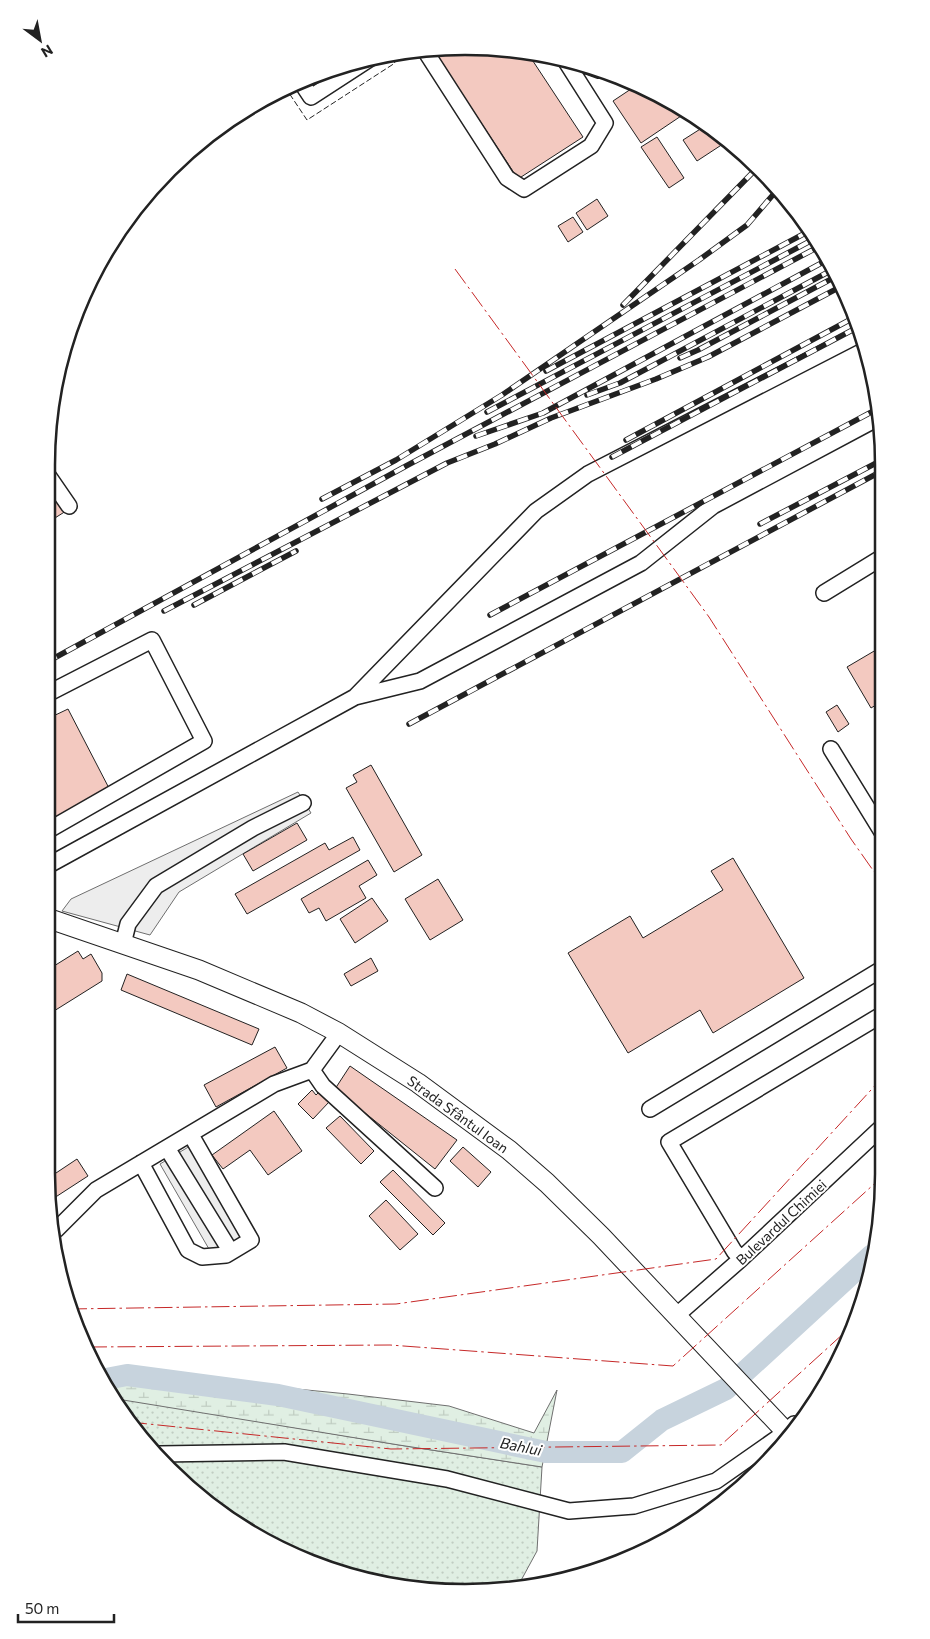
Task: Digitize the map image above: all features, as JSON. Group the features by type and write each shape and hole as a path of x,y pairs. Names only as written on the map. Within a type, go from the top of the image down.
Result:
{"main road":[{"name":"Strada Sfântul Ioan","path":"55,921 199,970 301,1013 339,1033 418,1083 509,1150 547,1184 601,1236 713,1354 787,1428"}],"street":[{"path":"429,57 507,178 524,189 590,146 605,123 571,69"},
{"path":"305,88 311,97 350,72"},
{"path":"355,697 536,511 588,474 854,336"},
{"path":"55,862 355,697 420,681 641,563 713,506 872,421"},
{"path":"55,486 69,506"},
{"path":"824,593 875,562"},
{"path":"55,690 152,640 204,741 55,826"},
{"path":"831,749 875,821"},
{"path":"123,944 128,924 156,886 253,828 303,803"},
{"path":"650,1109 875,973"},
{"path":"741,1259 734,1251 669,1142 875,1019"},
{"path":"59,1227 96,1190 274,1084 312,1070 339,1033"},
{"path":"312,1070 323,1086 435,1188"},
{"name":"Bulevardul Chimiei","path":"677,1315 741,1259 875,1133"},
{"path":"141,1163 188,1250 202,1257 226,1255 251,1240 191,1135"},
{"path":"167,1148 231,1252"},
{"path":"166,1454 284,1452 447,1479 568,1511 634,1506 716,1481 779,1437"}],"green space":[{"path":"105,1370 348,1394 449,1406 534,1433 557,1390 542,1467 123,1400"},
{"path":"122,1398 542,1467 537,1551 521,1580 465,1584 438,1583 385,1576 359,1570 308,1553 260,1529 215,1499 175,1464 140,1424"}],"shaded area":[{"path":"298,792 311,813 179,892 150,935 62,911 71,899"},
{"path":"190,1146 243,1239 213,1256 160,1164"}],"building":[{"path":"437,56 492,56 533,61 583,137 518,179"},
{"path":"630,90 680,116 641,143 613,101"},
{"path":"700,129 721,145 697,161 683,140"},
{"path":"657,137 684,178 669,188 641,147"},
{"path":"597,199 608,216 587,230 576,213"},
{"path":"573,217 583,232 568,242 558,226"},
{"path":"55,495 66,511 55,518"},
{"path":"875,651 875,706 871,708 847,667"},
{"path":"837,705 849,724 838,732 826,712"},
{"path":"68,709 111,792 55,821 55,715"},
{"path":"371,765 422,855 394,872 346,788 357,782 353,775"},
{"path":"297,823 307,840 253,871 243,854"},
{"path":"353,837 360,850 247,914 235,894 325,843 329,850"},
{"path":"733,858 804,978 713,1033 700,1010 628,1053 568,953 630,916 643,938 723,890 711,871"},
{"path":"368,860 377,875 359,886 366,898 326,921 319,908 309,913 301,899"},
{"path":"438,879 463,920 430,940 405,899"},
{"path":"372,898 388,921 355,943 340,919"},
{"path":"78,951 83,959 91,954 102,973 102,981 55,1010 55,965"},
{"path":"371,958 378,971 351,986 344,974"},
{"path":"127,974 259,1029 252,1045 121,990"},
{"path":"275,1047 287,1068 216,1107 204,1085"},
{"path":"350,1066 457,1140 435,1169 335,1089"},
{"path":"312,1090 316,1095 319,1092 329,1102 313,1119 298,1104"},
{"path":"274,1111 302,1151 268,1175 250,1150 223,1169 212,1155"},
{"path":"340,1116 374,1151 361,1164 326,1128"},
{"path":"463,1147 491,1172 478,1187 450,1161"},
{"path":"77,1159 88,1176 56,1197 55,1174"},
{"path":"393,1170 445,1223 433,1235 380,1182"},
{"path":"386,1200 418,1234 400,1250 369,1216"}],"waterway":[{"name":"Bahlui","path":"110,1378 127,1375 278,1395 546,1452 622,1452 662,1420 726,1389 865,1261"}],"railway":[{"path":"623,305 752,173"},
{"path":"322,499 396,460 502,395 747,225 773,195"},
{"path":"546,371 804,234"},
{"path":"487,412 809,242"},
{"path":"55,658 406,466 814,249"},
{"path":"476,436 543,413 822,263"},
{"path":"587,395 620,383 827,273"},
{"path":"680,358 831,279"},
{"path":"164,611 447,463 495,444 551,418 656,379 708,357 835,289"},
{"path":"626,440 848,320"},
{"path":"612,457 852,330"},
{"path":"490,615 871,412"},
{"path":"760,524 875,464"},
{"path":"409,724 875,475"},
{"path":"194,605 296,551"}],"fence":[{"path":"290,94 307,120 395,63 394,62"}],"power":[{"path":"455,269 709,617 851,839 875,873"},
{"path":"78,1309 396,1304 716,1259 875,1086"},
{"path":"93,1347 390,1345 673,1366 875,1184"},
{"path":"139,1423 391,1449 721,1445 842,1334"}]}
